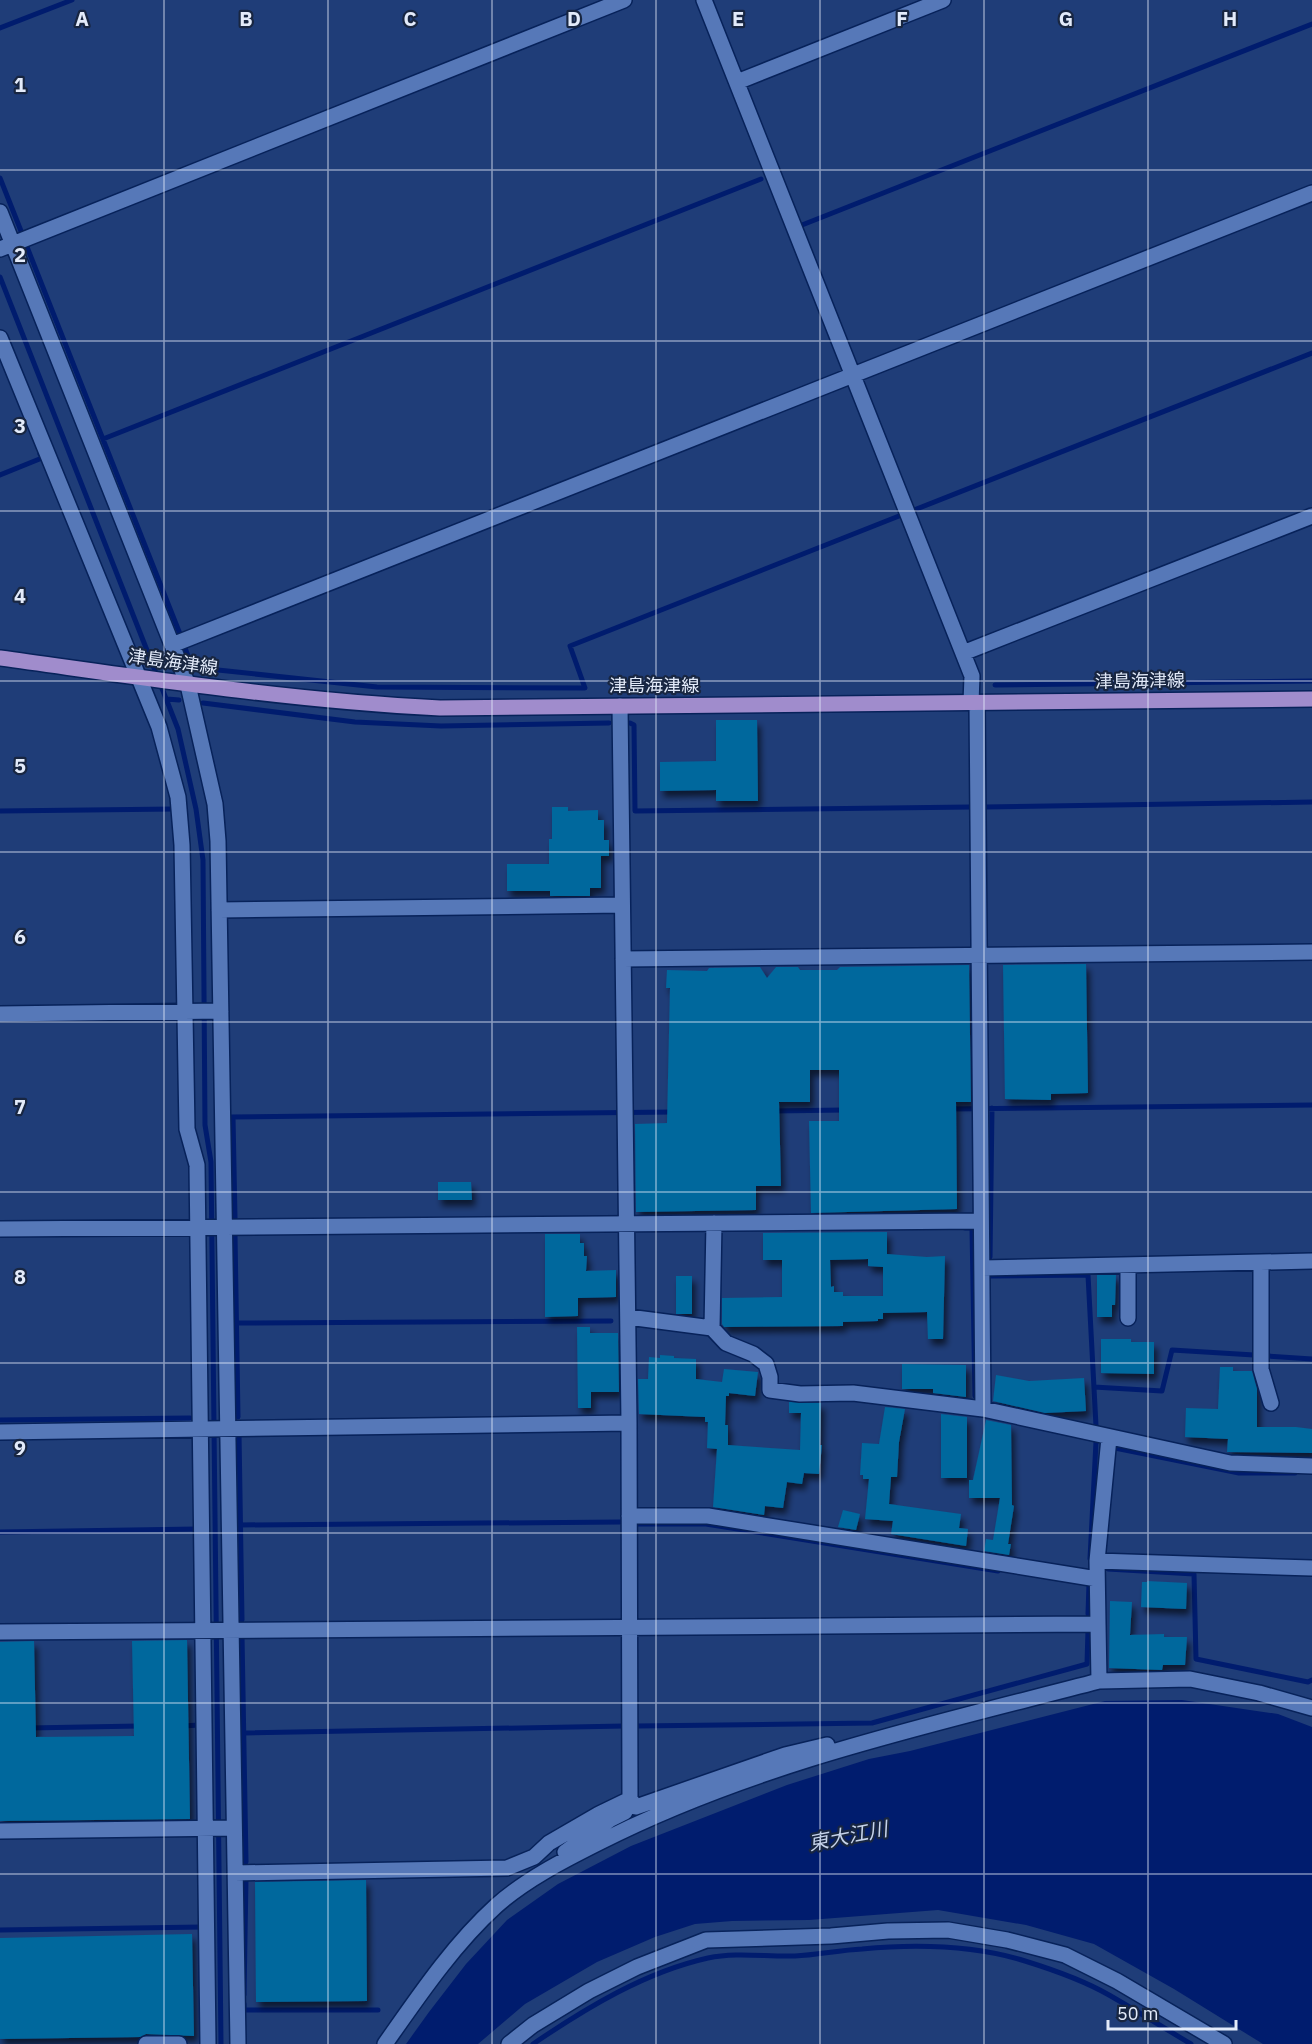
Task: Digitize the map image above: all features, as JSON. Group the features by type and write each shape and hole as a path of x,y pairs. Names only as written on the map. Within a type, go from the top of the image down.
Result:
{"main road":[{"name":"津島海津線","path":"0,658 188,685 364,704 440,708 1312,699"}],"street":[{"path":"6,246 624,0"},
{"path":"704,0 972,676 979,956 983,1409"},
{"path":"737,82 943,0"},
{"path":"172,645 1312,193"},
{"path":"0,212 6,246 188,685 215,804 218,841 217,1012 226,1428 216,1630 219,1828 235,1873 238,2044"},
{"path":"0,338 144,678 178,797 188,1012 187,1129 197,1165 202,1429 216,1630 219,1828 208,2044"},
{"path":"963,653 1312,516"},
{"path":"620,706 633,1803"},
{"path":"219,910 622,905"},
{"path":"623,960 1312,952"},
{"path":"0,1014 217,1012"},
{"path":"0,1229 981,1221"},
{"path":"712,1328 714,1223"},
{"path":"982,1268 1312,1261"},
{"path":"1261,1262 1261,1369 1271,1403"},
{"path":"1128,1265 1128,1318"},
{"path":"628,1317 712,1328 726,1343 753,1354 766,1364 770,1377 770,1390 800,1394 853,1393 983,1409 1230,1463 1312,1466"},
{"path":"0,1432 629,1423"},
{"path":"1099,1681 1097,1561 1109,1438"},
{"path":"629,1516 708,1516 1097,1579"},
{"path":"1097,1561 1312,1568"},
{"path":"0,1632 1098,1624"},
{"path":"385,2044 421,1992 488,1914 504,1900 550,1870 642,1821 698,1799 845,1747 1099,1681 1190,1679 1259,1693 1312,1708"},
{"path":"235,1873 507,1868 534,1857 549,1843 599,1814 784,1755 830,1745 845,1747"},
{"path":"550,1870 560,1856 633,1803"},
{"path":"0,1831 219,1828"},
{"path":"509,2044 533,2025 589,1991 638,1967 706,1940 948,1930 1007,1940 1065,1955 1117,1981 1224,2044"},
{"path":"146,2044 179,2044"}],"water":[{"name":"東大江川","path":"1182,1700 1278,1714 1312,1727 1312,2044 1263,2044 1174,1989 1094,1944 1026,1925 938,1910 809,1920 695,1924 655,1937 597,1962 525,2004 478,2044 406,2044 466,1964 507,1920 558,1884 631,1846 787,1785 869,1759 910,1751 1105,1701"}],"building":[{"path":"716,720 757,720 758,801 716,801 716,790 660,791 660,762 716,761"},
{"path":"552,807 568,807 568,811 598,810 598,820 604,820 604,840 609,840 609,856 601,856 601,888 590,888 590,896 550,896 550,891 507,891 507,864 549,864"},
{"path":"1086,964 1088,1093 1051,1094 1051,1100 1005,1099 1003,965"},
{"path":"969,965 971,1102 956,1102 957,1209 811,1213 809,1121 839,1121 839,1070 810,1070 810,1102 779,1102 781,1186 756,1186 756,1210 636,1212 635,1124 667,1123 670,988 666,988 667,970 707,971 709,968 760,967 767,978 776,967 798,967 800,970 837,970 840,967"},
{"path":"438,1182 471,1182 472,1200 438,1200"},
{"path":"887,1232 887,1254 945,1256 943,1339 928,1339 927,1312 883,1313 883,1319 878,1319 878,1321 843,1322 843,1326 724,1327 722,1298 782,1297 782,1260 763,1260 763,1233","holes":["868,1259 868,1266 883,1267 883,1296 843,1296 843,1292 834,1292 834,1286 831,1287 830,1260"]},
{"path":"545,1234 580,1234 580,1243 584,1243 584,1256 587,1256 586,1271 616,1270 616,1297 578,1298 578,1316 545,1317"},
{"path":"1097,1275 1116,1275 1115,1305 1112,1305 1112,1317 1097,1317"},
{"path":"676,1276 692,1276 692,1314 676,1314"},
{"path":"577,1327 590,1327 590,1333 618,1333 619,1392 591,1392 591,1408 578,1408"},
{"path":"1101,1339 1154,1342 1154,1374 1101,1373"},
{"path":"660,1355 696,1359 696,1379 722,1382 724,1369 758,1372 755,1396 729,1393 729,1396 726,1396 725,1425 728,1425 728,1445 800,1450 801,1413 789,1413 789,1402 821,1403 820,1445 822,1445 819,1474 804,1473 802,1484 787,1482 783,1508 765,1506 764,1515 713,1507 717,1449 707,1448 708,1422 705,1422 705,1417 639,1414 638,1379 648,1379 649,1357 660,1358"},
{"path":"902,1364 966,1365 966,1397 933,1393 933,1389 902,1389"},
{"path":"1220,1367 1233,1367 1233,1371 1252,1371 1257,1389 1257,1427 1312,1429 1312,1453 1227,1452 1228,1439 1185,1437 1186,1408 1218,1409"},
{"path":"996,1375 1029,1381 1084,1378 1086,1411 1045,1413 993,1401"},
{"path":"885,1407 905,1409 899,1442 897,1477 891,1477 889,1504 961,1514 959,1528 968,1529 966,1546 891,1534 893,1521 865,1519 869,1479 863,1479 863,1475 860,1475 862,1443 879,1444"},
{"path":"941,1414 967,1417 967,1478 941,1478"},
{"path":"986,1420 1011,1425 1012,1505 1014,1506 1008,1544 1011,1544 1009,1555 984,1551 986,1539 993,1540 1000,1498 969,1498 969,1480 973,1480"},
{"path":"843,1510 860,1514 856,1530 838,1527"},
{"path":"1142,1582 1187,1583 1186,1609 1141,1607"},
{"path":"1110,1601 1132,1602 1130,1635 1164,1634 1164,1637 1187,1637 1185,1665 1163,1665 1162,1670 1109,1668"},
{"path":"187,1640 190,1819 0,1821 0,1642 34,1641 36,1737 134,1736 132,1641"},
{"path":"366,1880 367,2001 256,2002 255,1882"},
{"path":"192,1934 194,2036 146,2034 140,2037 0,2039 0,1938"}],"waterway":[{"path":"0,28 72,0"},
{"path":"802,225 1312,24"},
{"path":"0,178 21,231"},
{"path":"103,439 761,179"},
{"path":"27,247 180,634"},
{"path":"0,277 178,729 196,809 203,860 205,1125 211,1162 221,2044"},
{"path":"914,510 1312,353"},
{"path":"0,475 42,458 40,454"},
{"path":"185,648 191,664 199,668 377,687 585,688 570,646 899,516"},
{"path":"995,685 1312,681"},
{"path":"167,699 179,700"},
{"path":"203,703 355,722 441,726 609,723"},
{"path":"630,723 634,725 635,811 971,807"},
{"path":"985,807 1312,802"},
{"path":"0,811 174,809"},
{"path":"949,1109 1312,1105"},
{"path":"990,1257 992,1108"},
{"path":"772,1111 844,1110"},
{"path":"231,1117 673,1112"},
{"path":"233,1117 235,1218"},
{"path":"965,1228 972,1228 975,1396"},
{"path":"235,1235 238,1417"},
{"path":"990,1276 1088,1275 1096,1426"},
{"path":"237,1323 611,1321"},
{"path":"1094,1387 1162,1391 1172,1350 1254,1355"},
{"path":"1267,1356 1312,1359"},
{"path":"0,1420 190,1418"},
{"path":"239,1434 242,1620"},
{"path":"1090,1559 1096,1442"},
{"path":"1115,1448 1239,1473 1295,1473"},
{"path":"240,1525 620,1522"},
{"path":"637,1524 706,1524 998,1571"},
{"path":"0,1532 197,1529"},
{"path":"1108,1569 1194,1574 1196,1659 1308,1682 1312,1680"},
{"path":"1088,1614 1089,1584"},
{"path":"637,1726 872,1723 1087,1664 1088,1630"},
{"path":"242,1636 246,1862"},
{"path":"182,1726 200,1725"},
{"path":"29,1728 139,1726"},
{"path":"244,1733 624,1726"},
{"path":"244,1995 246,1878"},
{"path":"0,1930 202,1927"},
{"path":"533,2044 574,2017 639,1982 662,1972 708,1958 741,1955 795,1956 882,1947 924,1946 965,1949 1005,1956 1079,1980 1130,2007 1191,2044"},
{"path":"244,2004 244,2010 378,2010"}]}
